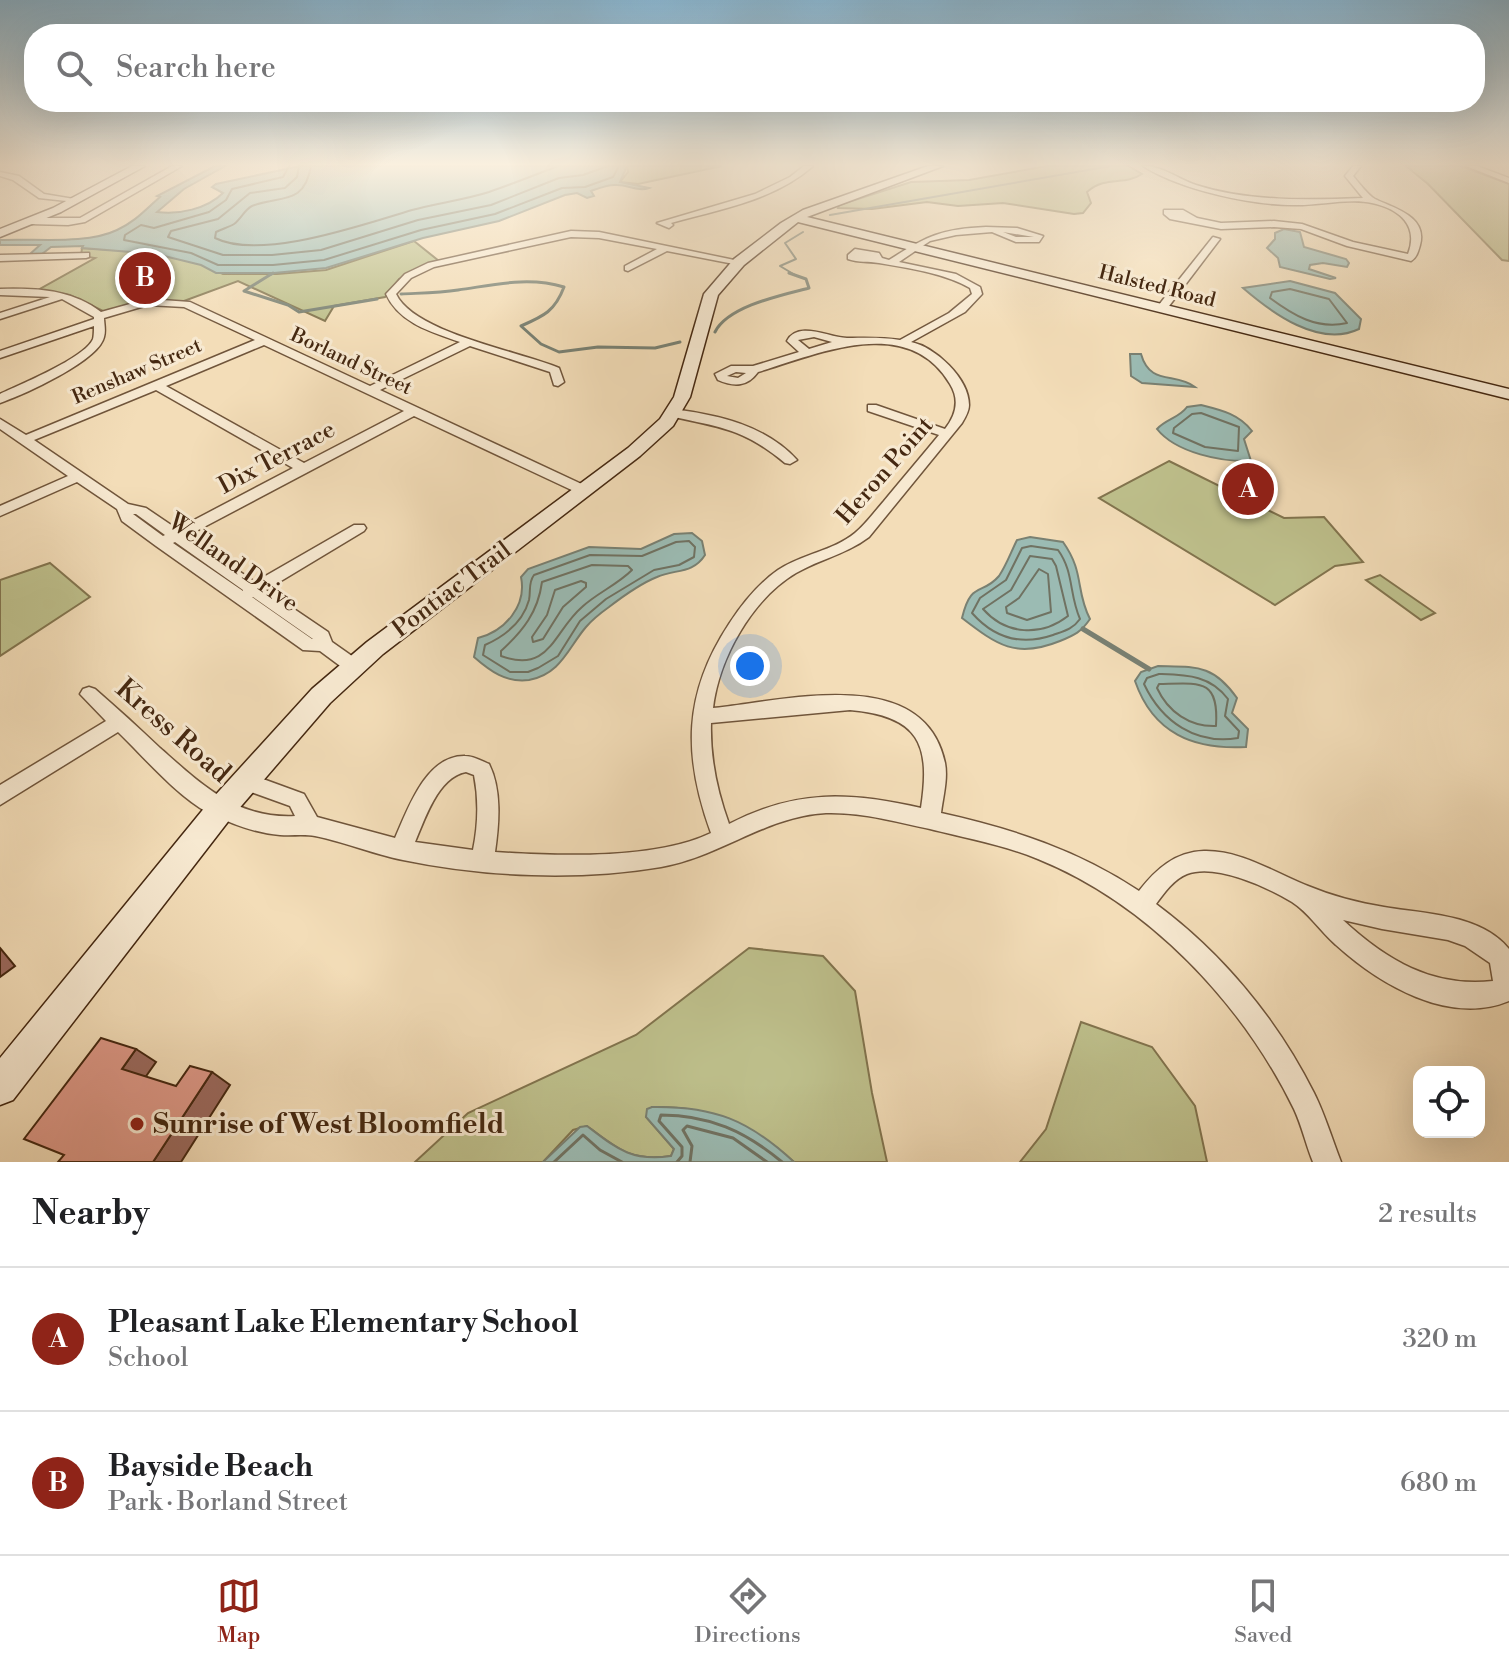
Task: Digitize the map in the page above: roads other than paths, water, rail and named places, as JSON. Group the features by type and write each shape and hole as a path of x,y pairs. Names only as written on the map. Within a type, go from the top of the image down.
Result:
{"main road":[{"name":"Pontiac Trail","path":"0,1087 220,810 296,722 353,666 655,434 673,413 686,383 711,294 739,262 793,220"},
{"name":"Halsted Road","path":"805,220 1509,394"},
{"path":"0,233 30,221"}],"street":[{"path":"30,221 70,220"},
{"path":"669,225 661,223 672,220"},
{"path":"1195,220 1234,227 1291,225 1350,244 1411,258 1417,237 1406,220"},
{"path":"904,342 931,325 957,315 977,294 975,287 954,275 889,264 940,235 996,232"},
{"path":"558,382 555,370 540,362 469,342 401,312 391,300 391,294 408,276 431,265 555,235 599,235 739,262"},
{"path":"1162,308 1216,239"},
{"path":"628,268 666,248"},
{"path":"0,258 86,255"},
{"path":"0,292 65,295 89,306 99,318 99,338 91,349 60,370 0,399"},
{"path":"0,316 65,295"},
{"name":"Borland Street","path":"0,355 148,302 176,302 195,307 583,490"},
{"name":"Heron Point","path":"724,838 703,780 700,717 710,676 725,641 767,587 789,571 849,547 864,534 948,434 963,407 960,390 949,372 937,360 904,342 877,339 844,342 754,370"},
{"name":"Renshaw Street","path":"26,439 263,341"},
{"path":"371,390 469,342"},
{"path":"156,385 304,469"},
{"path":"872,408 948,434"},
{"name":"Dix Terrace","path":"161,543 414,411"},
{"path":"673,413 739,427 765,438 790,460"},
{"name":"Welland Drive","path":"0,423 123,507 141,511 178,535 309,645 324,645 353,666"},
{"path":"0,511 79,476"},
{"name":"Welland Drive","path":"123,507 127,518 161,543 248,593"},
{"path":"248,593 359,528"},
{"name":"Kress Road","path":"89,694 202,798 220,810"},
{"path":"700,717 854,701 888,707 912,721 928,743 935,766 930,820"},
{"path":"0,796 119,722"},
{"path":"401,849 438,776 460,763 475,765 482,770 486,788 486,849 481,861"},
{"path":"244,781 297,800 310,825"},
{"path":"220,810 280,826 310,825 401,849 481,861 568,863 632,860 694,850 755,821 792,809 829,804 873,807 1002,837 1051,853 1092,874 1141,906 1174,933 1254,1019 1304,1101 1327,1162"},
{"path":"1141,906 1162,879 1189,863 1207,862 1237,867 1302,895 1383,918 1443,926 1490,946 1506,967 1507,979 1502,992 1489,995 1449,994 1414,984 1359,953 1302,895"}],"water":[{"path":"133,220 501,220 423,238 326,268 274,273 216,273 201,265 156,254 83,246 51,247 42,254 30,254 40,245 0,245 0,240 91,238"},
{"path":"1284,229 1300,232 1304,247 1346,259 1349,263 1347,267 1323,263 1310,265 1309,269 1336,278 1330,279 1280,267 1278,258 1267,248 1275,239 1275,233"},
{"path":"1290,281 1335,293 1361,319 1359,329 1344,334 1312,331 1282,317 1243,288"},
{"path":"1130,354 1141,354 1150,371 1157,375 1195,387 1142,383 1131,376"},
{"path":"1201,405 1229,414 1247,425 1252,431 1244,439 1251,461 1227,460 1187,450 1157,429 1187,407"},
{"path":"692,533 702,541 705,555 700,561 689,568 651,580 614,603 588,624 563,659 549,672 529,680 513,680 492,671 474,657 478,638 497,630 512,616 521,598 521,577 528,569 589,547 641,549 674,534"},
{"path":"1030,537 1063,542 1074,563 1090,619 1081,630 1065,639 1045,646 1019,649 997,642 962,618 973,593 999,576 1017,540"},
{"path":"1158,666 1203,670 1220,679 1237,698 1232,713 1248,729 1246,747 1192,741 1164,726 1152,714 1135,681 1141,672"},
{"path":"647,1109 694,1109 729,1118 762,1136 794,1162 543,1162 580,1127 587,1126 625,1152 645,1157 671,1156 674,1149 646,1117"}],"waterway":[{"path":"795,275 780,266 796,259 785,243 803,232"},
{"path":"273,273 244,291 288,305 299,312 377,299"},
{"path":"270,275 274,273"},
{"path":"715,332 731,315 743,308 809,288 806,279 789,273"},
{"path":"401,294 444,292 511,282 551,284 564,287 557,302 542,316 521,326 541,344 559,352 598,347 655,348 680,342"},
{"path":"1083,629 1149,669"}],"place":[{"name":"Bayside Beach","path":"145,278"},
{"name":"Pleasant Lake Elementary School","path":"1248,489"},
{"name":"Sunrise of West Bloomfield","path":"137,1124"}]}
